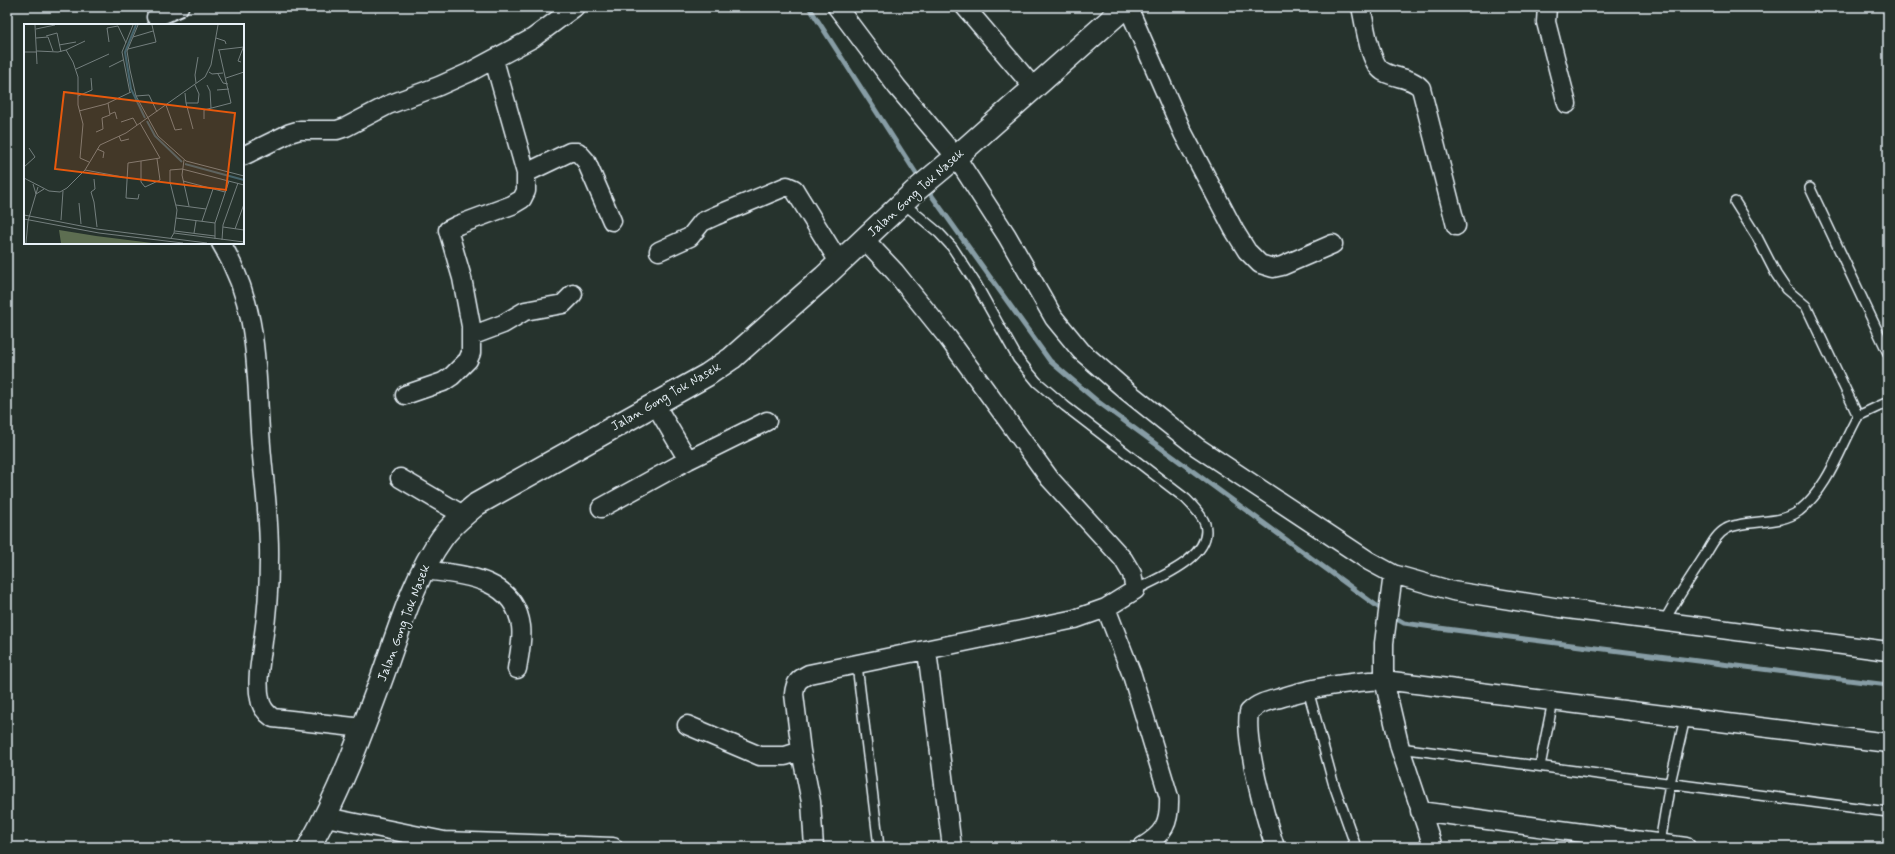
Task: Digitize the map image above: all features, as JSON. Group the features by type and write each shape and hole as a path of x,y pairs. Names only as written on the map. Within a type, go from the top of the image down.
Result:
{"main road":[{"name":"Jalan Gong Tok Nasek","path":"309,847 326,817 344,776 424,570 442,537 477,504 655,404 732,358 839,262 908,197 953,160 1125,7"}],"street":[{"path":"156,16 179,7"},
{"path":"244,156 295,132 307,129 336,130 346,127 388,105 439,86 494,60 532,38 575,7"},
{"path":"837,7 953,160 1007,236 1054,318 1081,352 1197,447 1310,524 1369,561 1393,581 1664,622 1888,651"},
{"path":"965,7 1034,88"},
{"path":"1128,7 1183,133 1234,230 1254,259 1265,267 1273,268 1282,266 1333,244"},
{"path":"1361,7 1376,65 1384,72 1414,81 1421,88 1456,226"},
{"path":"1547,7 1546,22 1567,104"},
{"path":"405,395 443,382 452,376 468,360 471,353 471,336 462,278 448,230 512,205 522,199 526,191 526,173 494,60"},
{"path":"526,173 570,152 578,152 586,161 612,222"},
{"path":"659,251 690,237 702,222 787,186 794,189 839,262"},
{"path":"814,847 811,802 801,751 794,694 794,684 800,678 809,674 927,651 1075,619 1106,608 1135,590 1132,574 1123,559 1050,479 948,338 895,272 864,239"},
{"path":"222,244 242,284 252,322 256,353 256,386 270,559 268,605 261,661 260,698 266,713 273,718 363,728"},
{"path":"471,336 503,324 525,311 563,304 573,294"},
{"path":"655,404 688,460"},
{"path":"601,508 688,460 767,421"},
{"path":"400,478 463,516"},
{"path":"424,570 480,580 501,591 509,598 518,615 521,628 517,669"},
{"path":"1393,581 1384,642 1384,680 1400,748 1433,847"},
{"path":"1106,608 1132,675 1168,797 1169,811 1165,825 1157,838 1142,847"},
{"path":"927,651 952,847"},
{"path":"1275,847 1259,788 1248,730 1249,712 1256,705 1308,690 1342,683 1384,680 1888,743"},
{"path":"687,725 760,756 778,757 801,751"},
{"path":"1420,811 1686,847"},
{"path":"326,817 444,841 613,847"}],"lane":[{"path":"1810,188 1888,353"},
{"path":"908,197 952,246 976,284 1018,360 1037,382 1071,411 1186,499 1196,509 1205,524 1205,540 1196,555 1170,572 1135,590"},
{"path":"1735,202 1757,237 1776,274 1786,289 1806,306 1858,416"},
{"path":"1664,622 1687,581 1710,545 1726,529 1738,525 1776,521 1788,517 1808,503 1822,486 1858,416 1888,402"},
{"path":"857,665 879,847"},
{"path":"1308,690 1333,782 1356,847"},
{"path":"1540,766 1553,701"},
{"path":"1660,844 1670,784 1685,718"},
{"path":"1400,748 1888,812"}],"waterway":[{"path":"809,7 921,181"},
{"path":"927,189 1050,361 1097,401 1385,612"},
{"path":"1392,616 1404,623 1439,628 1888,685"}]}
